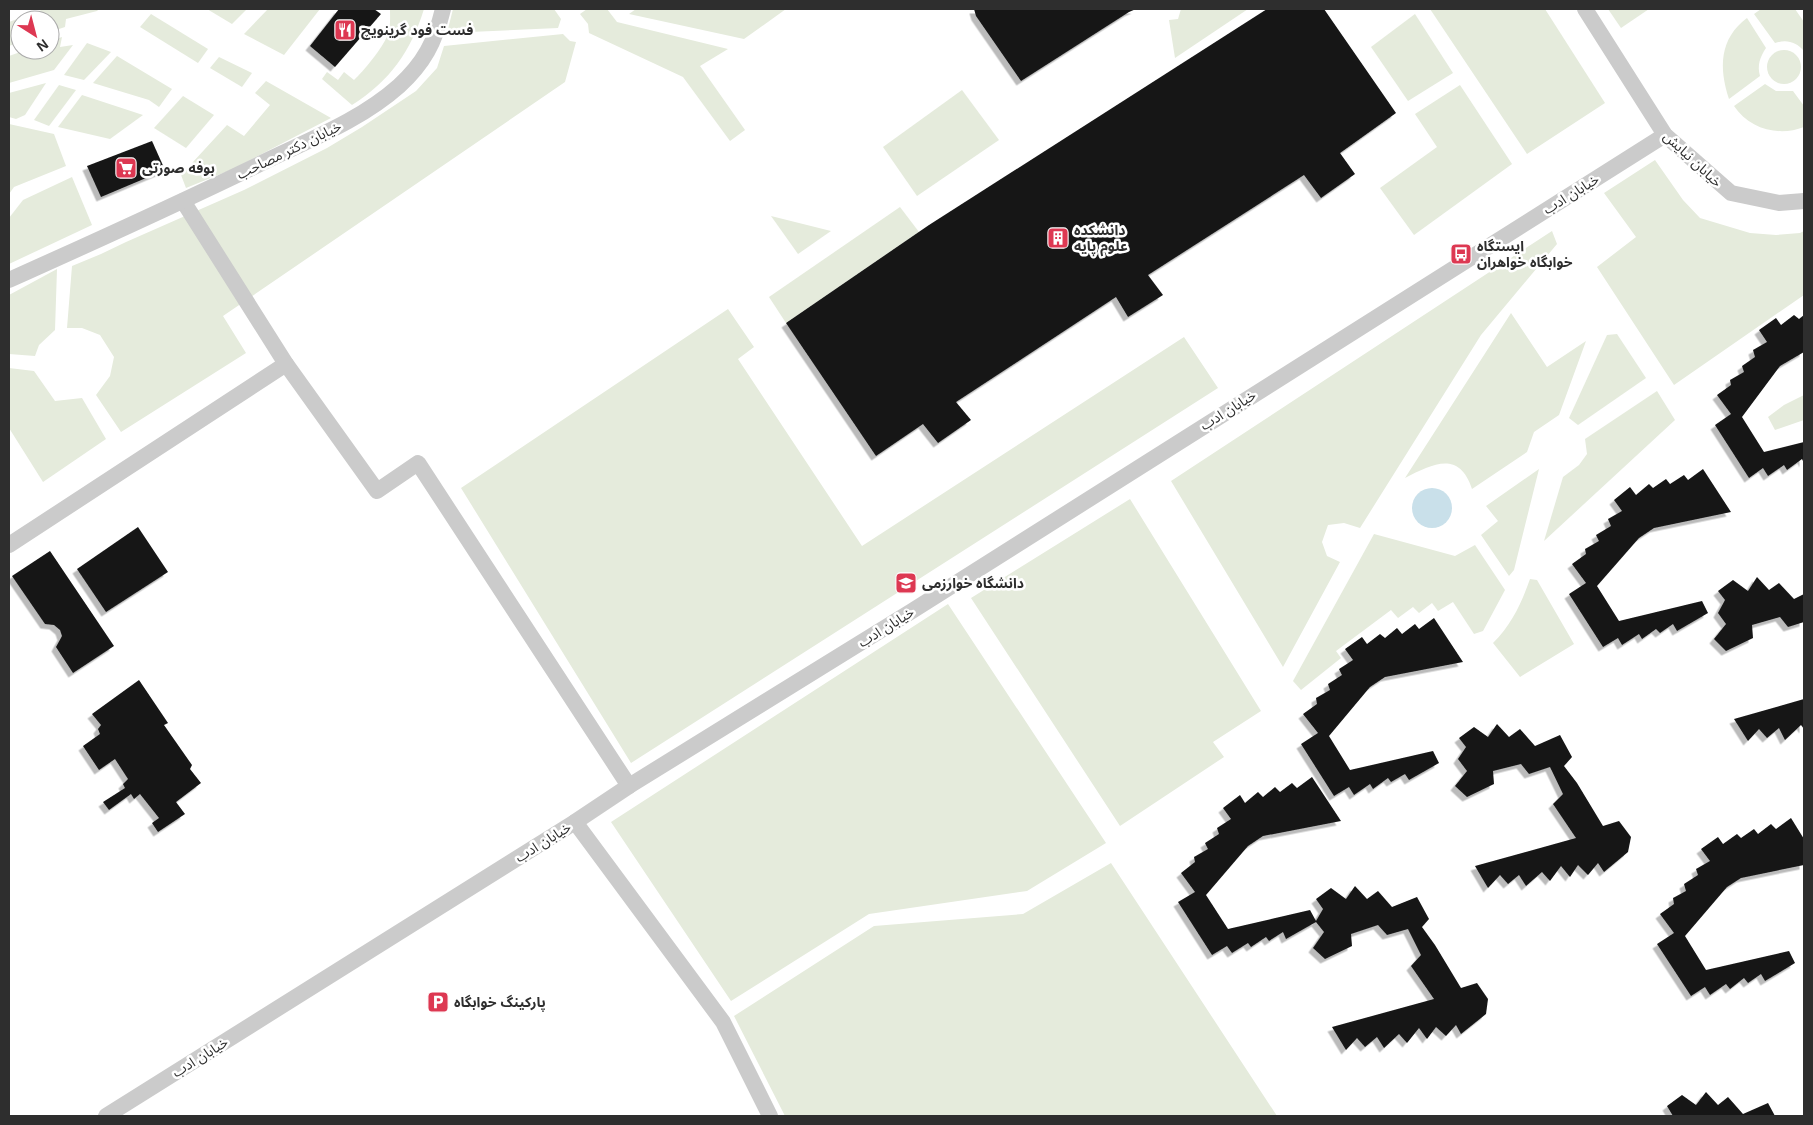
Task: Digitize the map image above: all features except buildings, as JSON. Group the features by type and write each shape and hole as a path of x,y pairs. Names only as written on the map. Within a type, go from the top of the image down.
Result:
{"lane":[{"name":"خیابان دکتر مصاحب","path":"9,280 183,201 360,115 398,87 425,58 438,27 443,9"},
{"name":"خیابان نیایش","path":"1585,9 1665,135 1731,193 1779,203 1804,201"},
{"name":"خیابان ادب","path":"106,1116 575,822 629,786 912,611 1665,135"},
{"path":"183,201 286,364 377,490 418,463 629,786"},
{"path":"9,544 286,364"},
{"path":"575,822 723,1022 770,1116"}],"green space":[{"path":"99,9 66,19 65,27 60,29 60,10 41,10"},
{"path":"207,9 247,9 232,24"},
{"path":"268,9 320,9 284,55 244,34"},
{"path":"390,9 424,9 413,38 397,64 377,86 352,105 322,79 327,72 338,80 344,72 354,80 358,76 373,59 385,40 390,26"},
{"path":"453,9 554,9 561,19 558,28 447,33"},
{"path":"587,9 607,9 617,22 728,49 700,66 745,130 730,141 683,77 589,33 588,24 580,14"},
{"path":"636,9 786,9 744,39 629,14"},
{"path":"1181,9 1248,9 1175,58 1169,20 1178,19"},
{"path":"1430,9 1545,9 1605,103 1527,154"},
{"path":"1608,9 1649,9 1621,28"},
{"path":"1761,9 1795,9 1804,22 1804,51 1798,45 1791,42 1775,43 1754,14"},
{"path":"151,14 208,49 198,63 140,27"},
{"path":"1415,14 1453,73 1408,101 1371,47"},
{"path":"1747,18 1766,48 1760,61 1760,76 1729,99 1723,65 1726,45 1738,26"},
{"path":"9,22 10,22 9,46"},
{"path":"563,34 570,41 576,42 565,82 223,316 246,353 121,432 96,395 110,376 114,357 100,335 82,328 67,328 72,266 244,190 327,148 416,91 437,68 444,46"},
{"path":"87,43 111,52 84,80 64,75"},
{"path":"73,45 54,70 9,83 9,56 10,60 60,60 60,47"},
{"path":"1784,50 1796,55 1801,67 1796,79 1784,84 1772,79 1767,67 1772,55"},
{"path":"117,56 172,89 159,107 149,100 93,83"},
{"path":"219,57 252,73 242,87 210,68"},
{"path":"266,81 331,118 233,169 186,188 181,175 227,125 244,136 270,105 255,93"},
{"path":"46,83 25,115 16,119 9,117 9,93"},
{"path":"1765,84 1776,91 1793,91 1804,106 1804,127 1785,131 1765,129 1740,114 1734,106"},
{"path":"59,85 76,90 49,126 34,120"},
{"path":"1460,85 1512,164 1414,235 1380,188 1437,147 1415,114"},
{"path":"962,90 999,140 917,196 883,147"},
{"path":"82,95 143,115 110,139 58,127"},
{"path":"183,96 214,115 186,148 154,128"},
{"path":"9,124 54,134 66,166 14,187 9,194"},
{"path":"1655,160 1683,200 1700,218 1750,233 1776,235 1804,231 1804,295 1674,385 1597,267 1636,237 1604,193"},
{"path":"72,177 92,225 9,264 9,218 23,200"},
{"path":"900,207 919,232 786,323 769,297"},
{"path":"771,216 831,231 798,254"},
{"path":"1552,231 1557,244 1481,335 1360,528 1344,523 1328,525 1322,542 1327,556 1340,562 1283,667 1171,481"},
{"path":"57,269 55,330 39,345 35,356 9,354 9,295"},
{"path":"728,309 754,347 738,359 862,546 1184,337 1218,388 631,763 461,488"},
{"path":"1511,313 1547,367 1586,341 1559,415 1534,432 1527,452 1472,489 1467,477 1460,469 1452,465 1435,465 1405,478"},
{"path":"1617,334 1646,378 1578,425 1569,418 1607,335"},
{"path":"9,368 34,371 55,401 82,398 106,439 43,482 9,428"},
{"path":"1657,391 1675,420 1544,541 1563,477 1579,465 1587,454 1585,439"},
{"path":"1804,395 1804,420 1775,430 1768,417 1784,405"},
{"path":"1539,469 1514,570 1509,576 1481,535 1498,521 1486,506"},
{"path":"1130,499 1261,711 1213,742 1224,757 1120,826 971,598"},
{"path":"1374,534 1455,556 1475,545 1505,590 1483,631 1474,634 1453,602 1438,611 1432,603 1419,613 1413,607 1398,618 1391,610 1336,651 1341,658 1301,690 1293,681"},
{"path":"1530,579 1537,580 1574,644 1520,677 1493,643 1506,628 1515,613"},
{"path":"948,604 1106,843 1027,891 869,914 731,1001 611,822"},
{"path":"1111,863 1277,1116 785,1116 734,1016 874,926 1023,914"}],"water":[{"path":"1436,488 1443,491 1449,497 1452,508 1451,516 1443,525 1436,528 1428,528 1421,525 1413,516 1412,504 1415,497 1424,489"}],"place":[{"name":"فست فود گرینویچ","path":"345,30"},
{"name":"بوفه صورتی","path":"126,168"},
{"name":"دانشکده علوم پایه","path":"1058,238"},
{"name":"ایستگاه خوابگاه خواهران","path":"1461,254"},
{"name":"دانشگاه خوارزمی","path":"906,583"},
{"name":"پارکینگ خوابگاه","path":"438,1002"}]}
